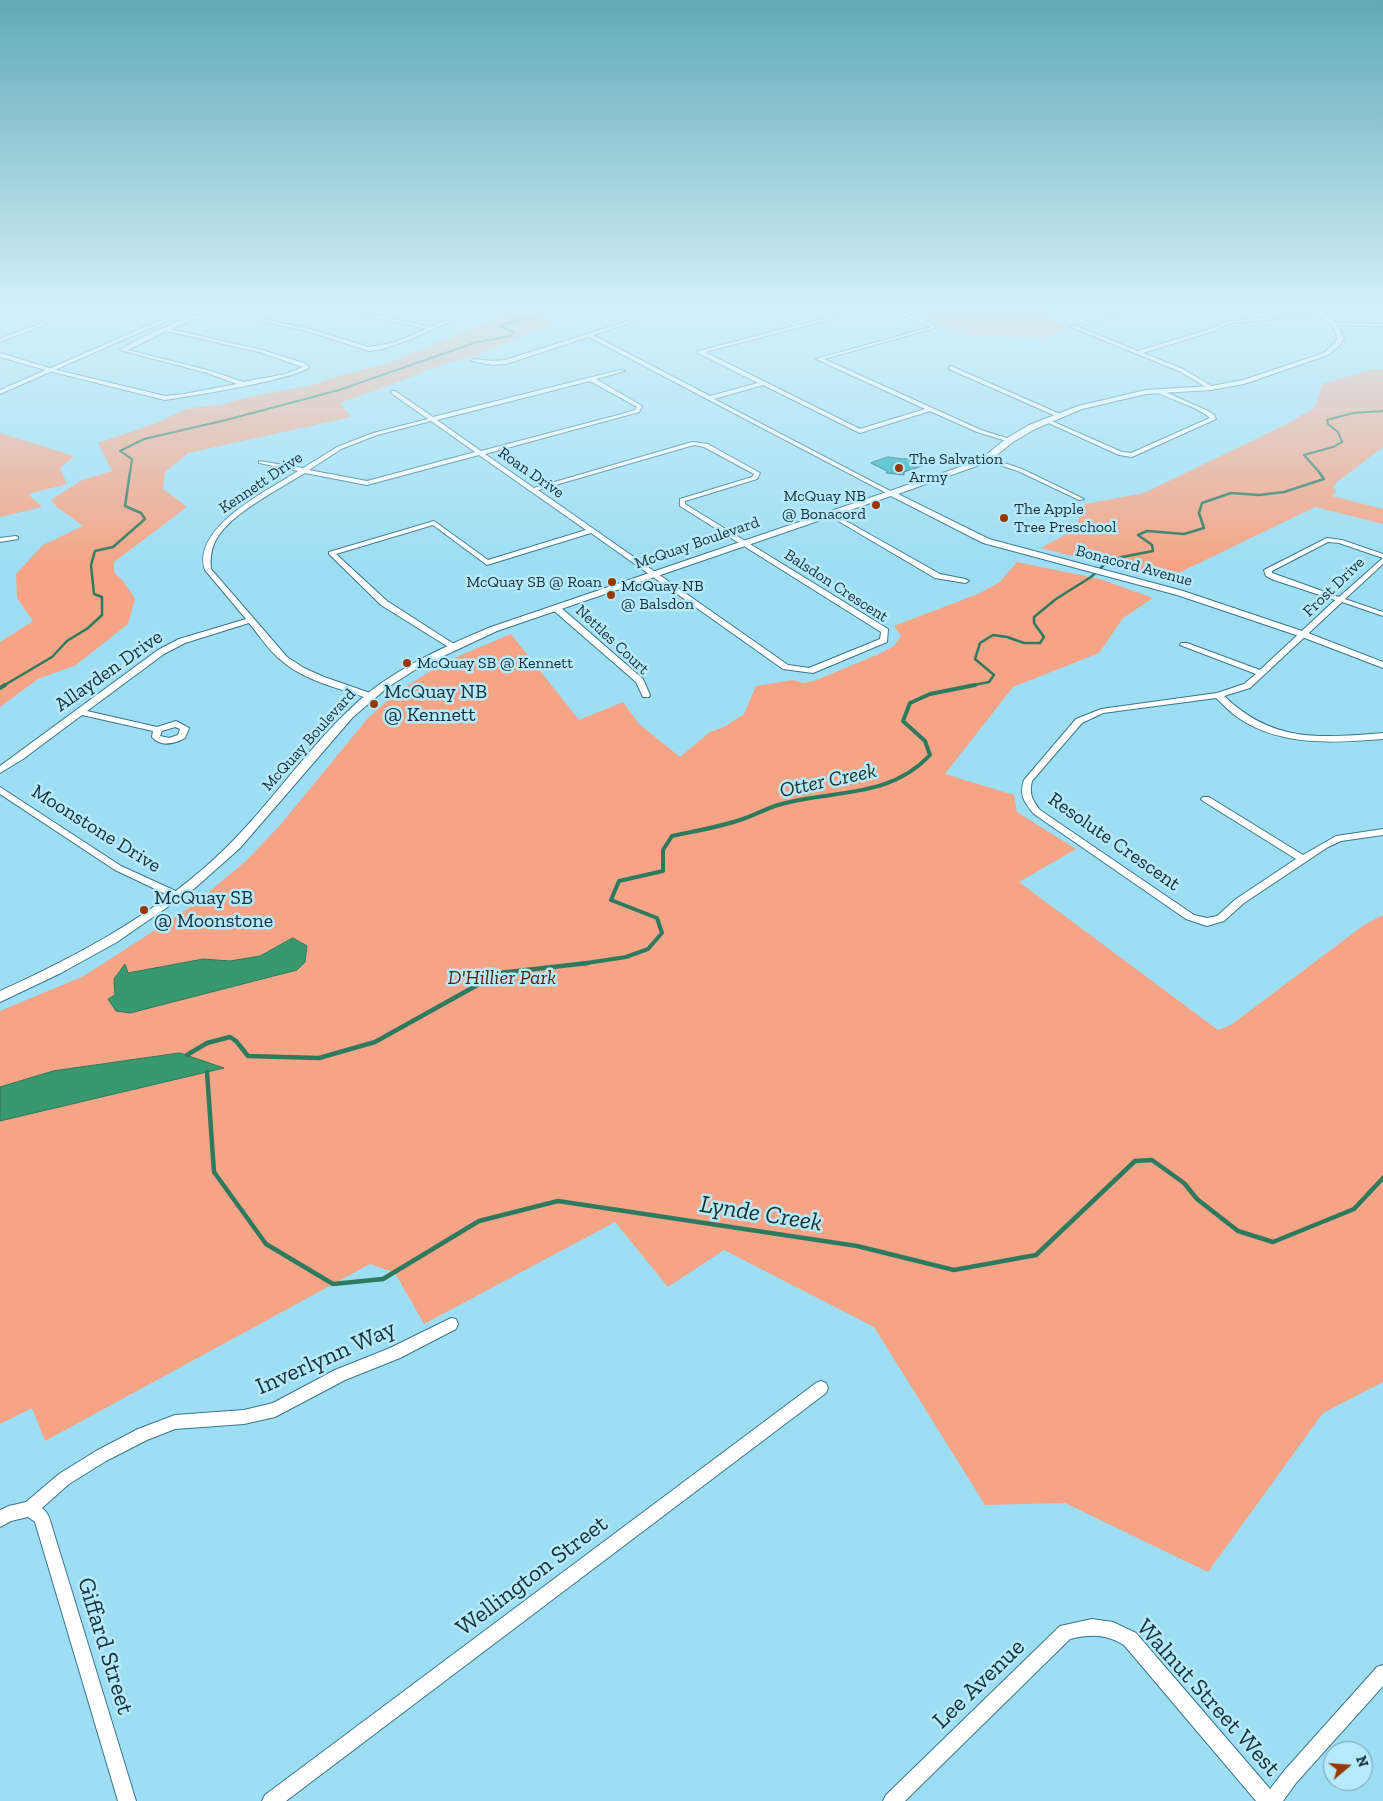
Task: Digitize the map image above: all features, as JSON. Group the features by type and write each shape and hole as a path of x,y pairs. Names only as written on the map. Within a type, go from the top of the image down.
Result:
{"street":[{"path":"149,394 165,398 187,394"},
{"name":"Roan Drive","path":"396,394 654,575"},
{"name":"Kennett Drive","path":"370,696 301,670 284,659 207,569 206,554 209,545 224,524 236,514 356,440 535,394"},
{"path":"262,462 366,483 624,415 640,407 616,394"},
{"name":"Bonacord Avenue","path":"702,394 892,494 986,541 1119,576 1207,602 1305,635 1383,665"},
{"path":"710,398 724,394"},
{"path":"786,394 860,431 931,410"},
{"path":"896,394 979,431 1010,440"},
{"path":"1010,394 1058,415"},
{"name":"McQuay Boulevard","path":"0,997 117,938 215,865 254,826 340,724 370,696 409,670 453,646 494,629 966,468 986,459 1010,440 1045,420 1103,401 1141,394"},
{"path":"1045,420 1121,454 1132,455 1213,419 1207,412 1165,394"},
{"path":"532,490 694,443 706,445 757,473 755,478 682,500 682,505 744,544"},
{"path":"986,459 1035,476 1081,499"},
{"path":"830,514 938,576 965,581"},
{"path":"453,646 384,603 331,553 434,522 487,563 591,531"},
{"path":"0,540 16,538"},
{"path":"1383,556 1340,541 1327,540 1268,570 1269,574 1276,578 1383,614"},
{"name":"Balsdon Crescent","path":"654,575 786,667 810,671 884,640 885,631 744,544"},
{"name":"Frost Drive","path":"1305,635 1383,560"},
{"name":"Nettles Court","path":"556,608 640,681 646,695"},
{"name":"Allayden Drive","path":"0,770 161,652 182,641 249,620"},
{"name":"Resolute Crescent","path":"1305,635 1247,686 1218,695 1101,711 1079,721 1028,780 1025,791 1026,799 1037,812 1190,917 1207,922 1220,919 1240,901 1303,859 1339,838 1383,832"},
{"path":"1184,645 1261,673"},
{"path":"1218,695 1224,703 1246,719 1270,731 1304,738 1327,740 1383,736"},
{"path":"80,712 158,730"},
{"name":"Moonstone Drive","path":"0,790 118,868 176,895"},
{"path":"1206,799 1303,859"},
{"name":"Inverlynn Way","path":"30,1509 64,1479 101,1456 143,1434 175,1422 244,1417 274,1410 340,1375 395,1354 451,1324"},
{"name":"Wellington Street","path":"270,1801 821,1388"},
{"path":"0,1519 9,1514 30,1509"},
{"name":"Giffard Street","path":"30,1509 41,1517 127,1801"},
{"name":"Lee Avenue","path":"892,1801 1066,1632 1088,1627 1111,1627"},
{"name":"Walnut Street West","path":"1111,1627 1130,1638 1270,1801"},
{"path":"1270,1801 1383,1673"}],"green space":[{"path":"264,394 365,394 340,403 351,417 188,453 165,472 163,489 187,507 114,562 114,572 124,582 135,599 128,624 76,665 38,679 0,707 0,642 33,621 17,598 16,574 43,545 83,526 57,507 51,500 82,480 112,471 98,443 154,424 184,410 202,406 221,405"},
{"path":"1319,394 1383,394 1383,447 1337,482 1333,488 1336,491 1332,496 1383,509 1383,524 1315,507 1164,580 1041,548 1074,530 1085,504 1144,493 1289,423 1315,407"},
{"path":"0,433 74,456 60,468 67,484 28,494 42,507 0,517"},
{"name":"D'Hillier Park","path":"1017,562 1100,579 1153,598 1123,618 1099,653 1013,687 945,774 1014,795 1017,812 1076,849 1019,882 1218,1030 1231,1025 1364,925 1383,915 1383,1382 1323,1413 1208,1572 1065,1503 985,1505 874,1327 724,1250 668,1287 615,1222 424,1324 395,1273 370,1264 45,1441 32,1408 0,1424 0,1011 84,976 192,906 247,860 281,824 368,718 396,693 445,662 511,634 579,720 623,702 639,724 680,757 710,732 724,727 744,714 756,686 793,680 804,683 814,681 881,653 894,646 901,636 894,626 978,594 1000,582"}],"shaded area":[{"path":"293,938 307,946 305,962 297,970 130,1013 116,1011 108,999 115,995 114,979 125,964 128,973 203,959 230,961 260,956"},
{"path":"180,1053 224,1068 0,1121 0,1087 53,1071"}],"building":[{"name":"The Salvation Army","path":"888,457 910,458 925,465 904,472 904,475 886,473 887,471 871,463"}],"waterway":[{"path":"130,473 132,459 120,451 144,439 324,394"},
{"name":"Otter Creek","path":"1320,473 1304,455 1333,447 1342,442 1338,432 1328,424 1327,420 1353,413 1383,411"},
{"path":"3,686 52,657 67,641 88,628 102,615 102,597 94,594 91,565 95,551 113,547 145,519 141,513 125,506 130,472"},
{"name":"Otter Creek","path":"969,686 989,682 994,675 975,659 980,643 993,635 1007,637 1024,643 1040,643 1044,637 1034,623 1034,617 1056,599 1091,577 1106,563 1122,557 1153,551 1152,545 1138,535 1147,531 1184,534 1204,528 1199,513 1202,503 1231,493 1259,495 1284,492 1324,479 1319,472"},
{"path":"0,688 5,685"},
{"name":"Otter Creek","path":"583,964 626,957 648,949 662,933 657,918 611,900 619,881 663,871 663,850 672,836 734,822 778,805 858,791 896,780 914,769 930,755 925,741 903,721 910,703 930,694 975,685"},
{"name":"Otter Creek","path":"583,964 588,963"},
{"name":"Otter Creek","path":"187,1055 207,1043 230,1037 236,1041 248,1056 319,1058 375,1042 499,973 583,964"},
{"name":"Lynde Creek","path":"207,1072 214,1172 266,1244 333,1284 383,1279 479,1221 558,1201 857,1246 954,1270 1036,1255 1135,1161 1152,1160 1184,1183 1197,1199 1238,1231 1273,1242 1354,1209 1383,1178"}],"place":[{"name":"The Salvation Army","path":"899,468"},
{"name":"McQuay NB @ Bonacord","path":"876,505"},
{"name":"The Apple Tree Preschool","path":"1004,518"},
{"name":"McQuay SB @ Roan","path":"612,582"},
{"name":"McQuay NB @ Balsdon","path":"611,595"},
{"name":"McQuay SB @ Kennett","path":"407,663"},
{"name":"McQuay NB @ Kennett","path":"374,704"},
{"name":"McQuay SB @ Moonstone","path":"144,910"}]}
